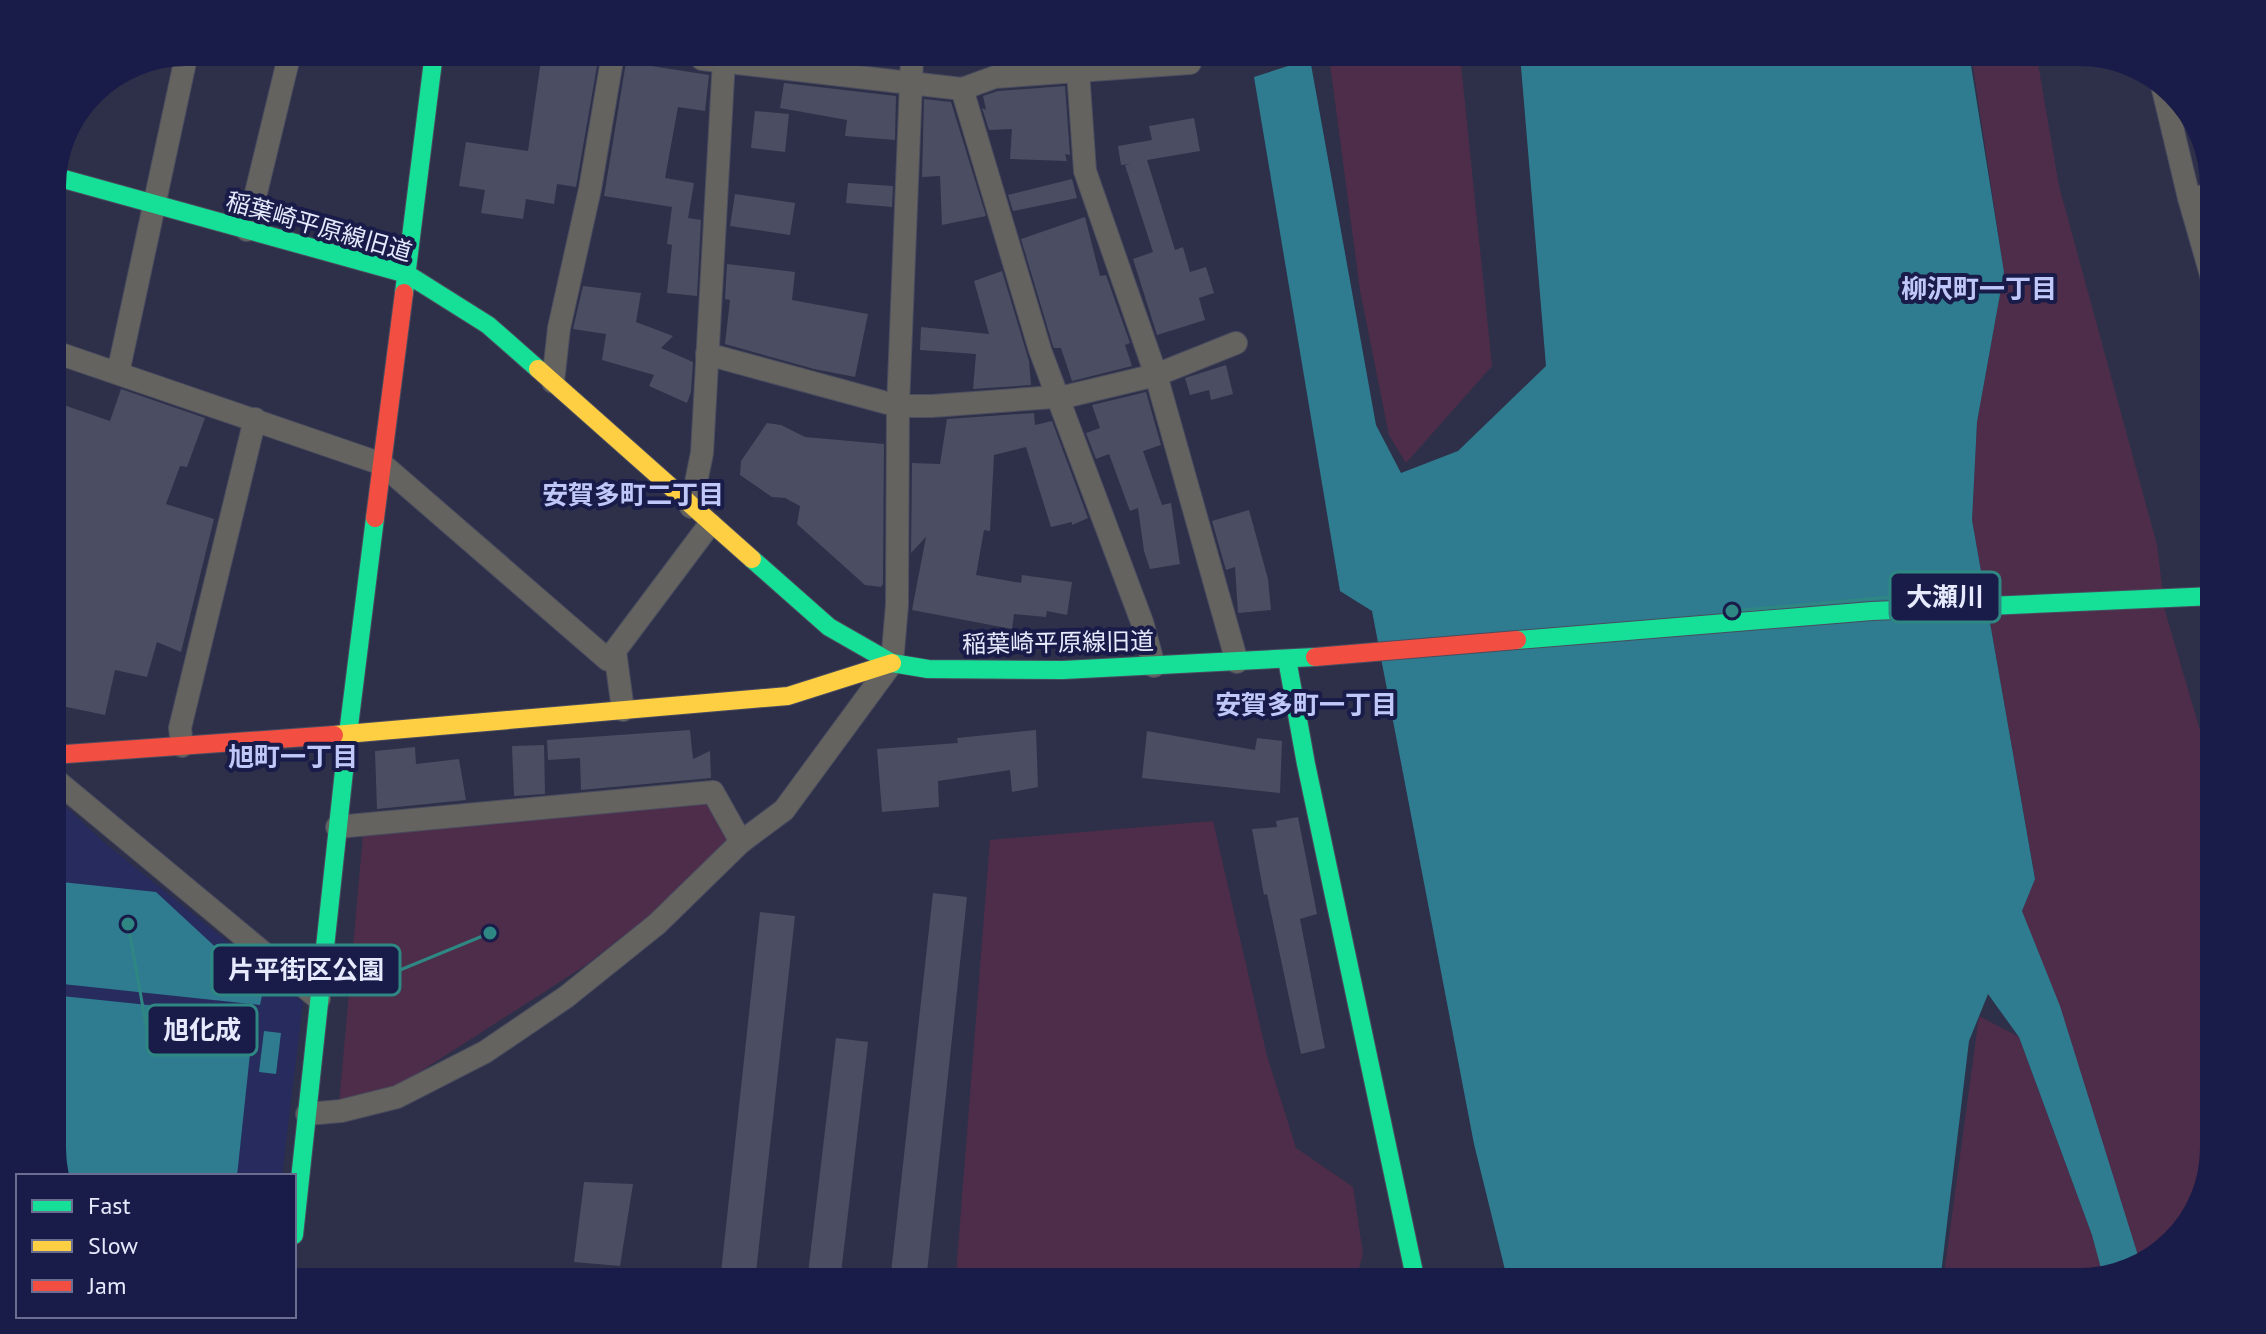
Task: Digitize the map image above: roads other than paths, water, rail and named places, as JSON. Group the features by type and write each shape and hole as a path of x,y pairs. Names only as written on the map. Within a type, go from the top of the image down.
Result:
{"street":[{"path":"118,373 184,66"},
{"path":"247,230 287,66"},
{"path":"296,1216 348,734 432,66"},
{"path":"553,382 559,328 590,189 611,66"},
{"path":"691,507 702,453 716,66"},
{"path":"763,66 962,89 995,77 1064,66"},
{"path":"307,1114 341,1111 397,1097 485,1052 566,997 657,924 741,842 784,810 892,663 897,605 898,406 912,66"},
{"path":"1077,66 1085,171 1156,375 1237,662"},
{"path":"962,89 1040,350 1142,622 1154,666"},
{"path":"2166,103 2200,236"},
{"name":"稲葉崎平原線旧道","path":"66,180 407,274 488,325 829,627 892,663 928,669 1063,670 1237,662 1872,611 2200,597"},
{"path":"2189,198 2200,197"},
{"path":"707,354 898,406 1057,398 1156,375 1236,343"},
{"path":"66,356 382,464 608,660 710,524"},
{"path":"182,746 180,728 255,419"},
{"path":"615,651 623,710"},
{"path":"1287,659 1312,794 1413,1268"},
{"path":"66,754 348,734 788,696 892,663"},
{"path":"66,789 319,999"},
{"path":"337,827 713,792 741,842"}],"water":[{"path":"1288,66 1311,66 1376,425 1401,473 1458,451 1546,366 1521,66 1971,66 2004,272 1977,422 1972,520 2035,879 2022,911 2060,1006 2137,1253 2100,1266 2092,1235 2019,1037 1988,994 1969,1041 1942,1268 1505,1268 1474,1144 1372,611 1340,591 1254,77"},
{"path":"66,882 156,892 263,991 260,1005 66,984"},
{"path":"66,996 254,1016 237,1174 69,1174 66,1156"},
{"path":"264,1031 281,1033 276,1074 259,1072"}],"place":[{"name":"大瀬川","path":"1732,611"},
{"name":"旭化成","path":"128,924"},
{"name":"片平街区公園","path":"490,933"}],"district":[{"name":"柳沢町一丁目","path":"1979,289"},
{"name":"安賀多町二丁目","path":"633,495"},
{"name":"安賀多町一丁目","path":"1306,705"},
{"name":"旭町一丁目","path":"293,757"}]}
